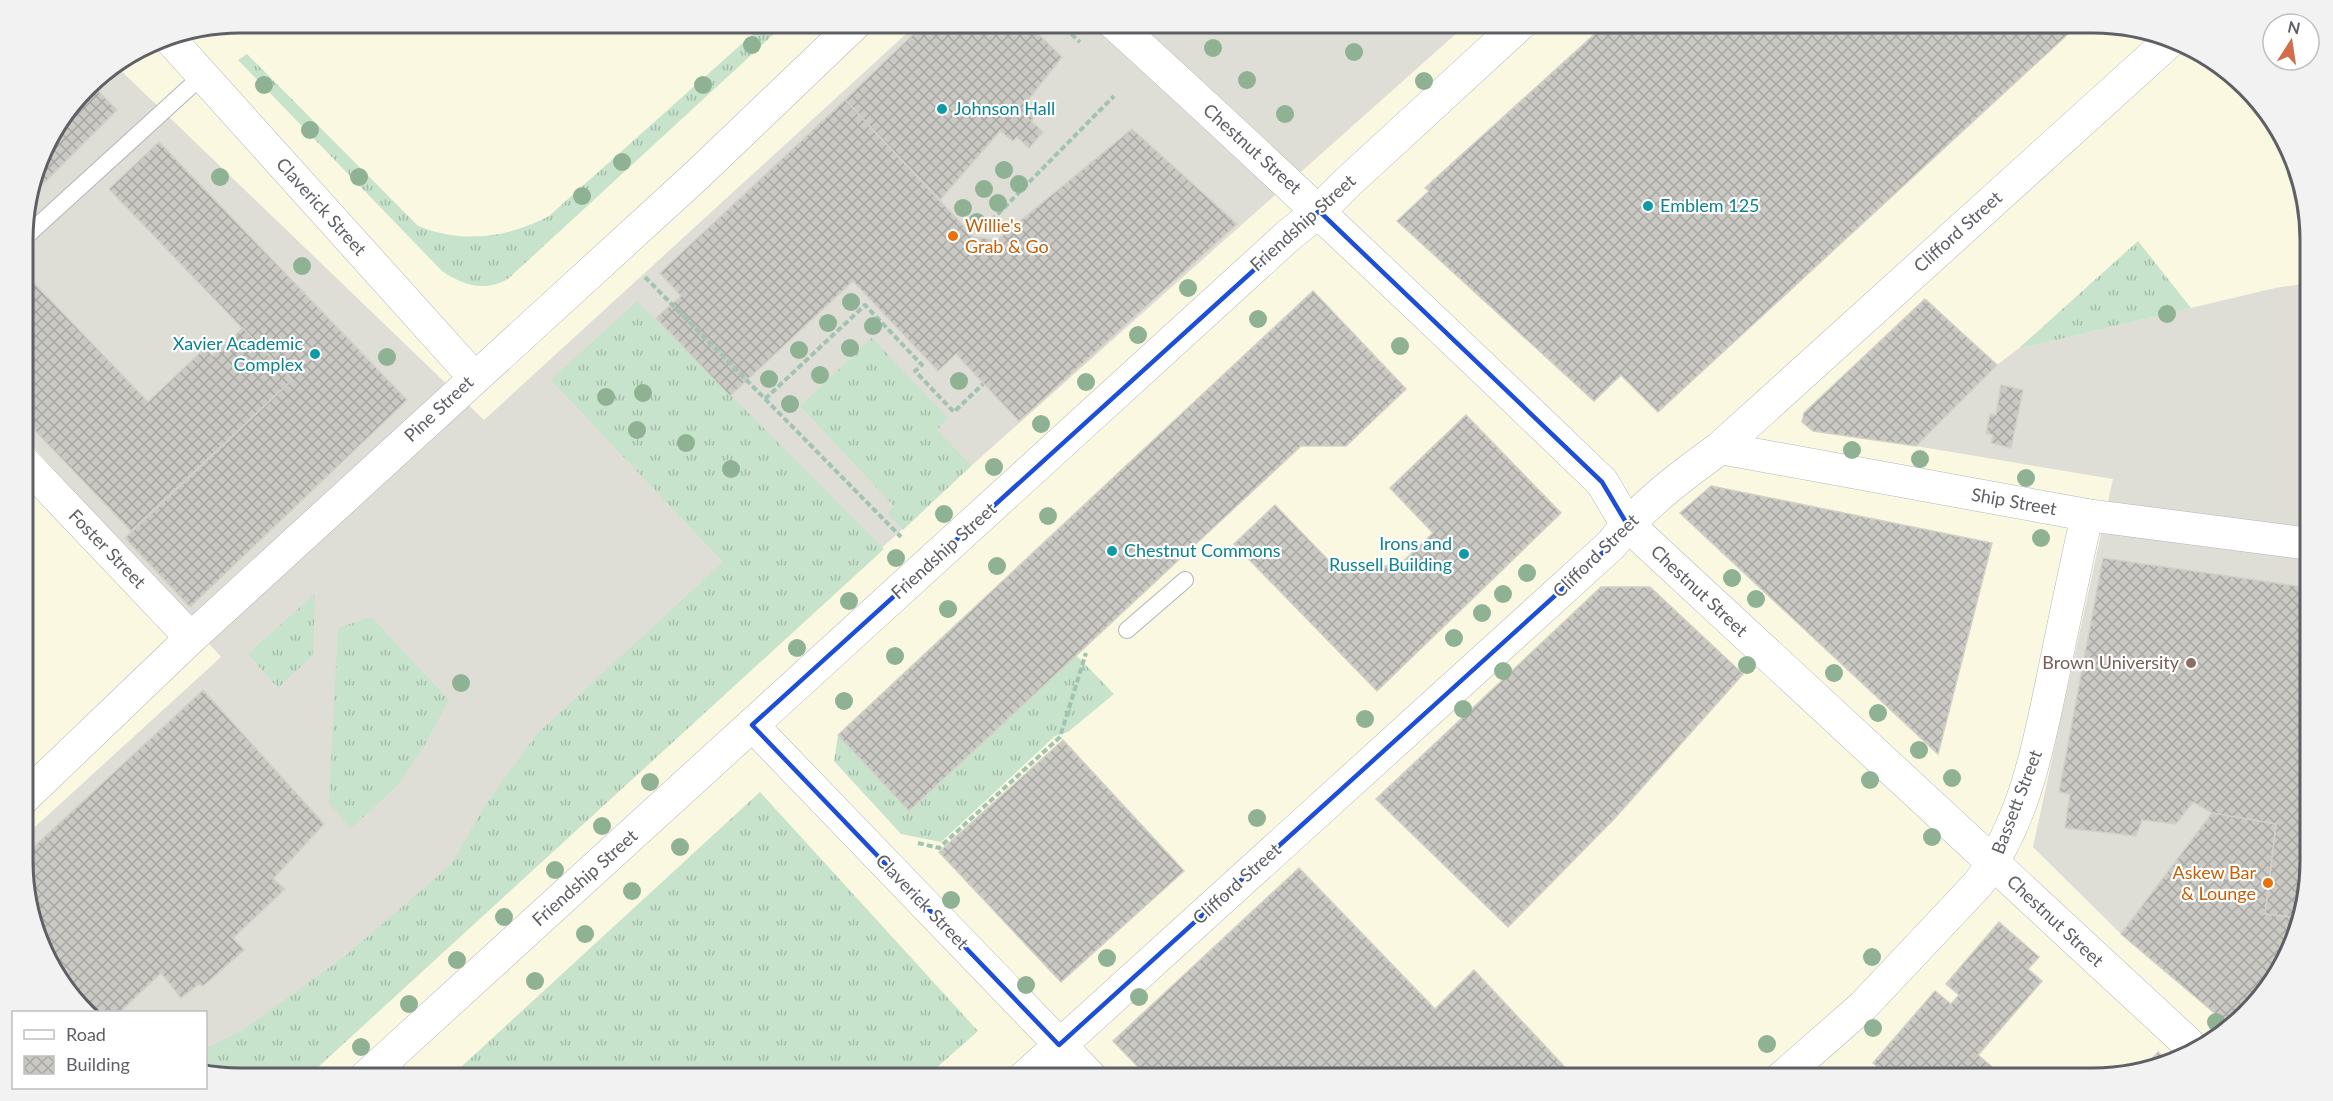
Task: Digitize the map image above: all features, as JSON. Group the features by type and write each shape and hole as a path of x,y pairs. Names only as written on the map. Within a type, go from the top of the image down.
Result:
{"street":[{"name":"Pine Street","path":"33,789 190,638 696,176 846,33"},
{"name":"Chestnut Street","path":"1125,33 1319,212 1602,482 1628,524 2189,1045"},
{"name":"Friendship Street","path":"375,1068 1289,235 1319,212 1348,182 1510,33"},
{"name":"Claverick Street","path":"174,44 474,377"},
{"name":"Clifford Street","path":"1035,1068 1602,553 1628,524 1674,481 1720,448 2164,46"},
{"name":"Ship Street","path":"1720,448 2087,515 2300,543"},
{"name":"Foster Street","path":"33,471 190,638"},
{"name":"Bassett Street","path":"1792,1068 1863,1006 1978,884 1993,864 2008,835 2034,767 2087,515"},
{"name":"Claverick Street","path":"752,726 1082,1068"}],"lane":[{"path":"33,230 203,75"},
{"path":"1127,630 1185,580"}],"path":[{"path":"985,227 1114,96"},
{"path":"645,277 906,542"},
{"path":"765,399 865,305 922,365 915,371 954,412 983,384"},
{"path":"910,841 939,848 1060,737 1086,653"}],"highlighted area":[{"path":"1319,211 1602,482 1627,524 1611,545 1059,1045 752,725"}],"shaded area":[{"path":"240,33 2093,33 2147,40 2196,61 2219,76 2257,114 2284,161 2293,186 2298,213 2300,240 2300,861 2297,897 2271,966 2249,997 2229,1017 2185,1047 2160,1057 2107,1068 226,1068 207,1065 207,1011 98,1011 76,987 61,964 40,915 33,861 33,226 38,194 81,108 104,84 148,54 173,44 213,35"},
{"path":"907,33 1457,33 971,466 317,1068 226,1068 207,1065 207,1011 98,1011 76,987 61,964 40,915 35,888 33,829 221,657 33,446 33,226 40,186 49,161 54,148 76,114 104,84 121,71 484,420"},
{"name":"Brown University","path":"2300,284 2300,861 2296,901 2279,953 2249,997 2224,1021 2121,934 2033,847 2113,479 1916,446 1997,365 2018,349 2275,288"}],"green space":[{"path":"754,33 775,33 509,278 500,283 483,286 466,283 442,271 238,60 247,54 418,226 452,235 485,236 517,229 549,216"},
{"path":"2138,241 2191,308 2018,349"},
{"path":"637,301 884,549 317,1068 226,1068 207,1065 207,1048 243,1030 344,957 451,865 486,804 537,734 723,562 551,380"},
{"path":"872,338 948,418 937,430 971,466 903,530 888,514 894,506 800,406"},
{"path":"315,594 313,655 278,688 248,654"},
{"path":"371,617 449,700 420,753 397,786 351,828 329,803 338,628"},
{"path":"1076,655 1114,694 1068,732 1055,736 941,842 901,834 834,761 838,735 910,811"},
{"path":"760,792 978,1031 936,1068 460,1068"}],"building":[{"name":"Johnson Hall","path":"915,33 1037,33 1062,57 1025,104 1037,114 1031,121 1043,132 1029,148 1017,137 1013,141 1000,131 940,200 845,100"},
{"name":"Emblem 125","path":"1596,33 2069,33 1658,412 1621,375 1594,401 1397,221 1429,191 1425,188"},
{"path":"98,90 117,110 40,187 54,148 76,114"},
{"path":"845,100 974,237 997,240 1132,129 1237,224 1019,421 956,354 938,371 853,281 730,396 656,318 681,296 660,273"},
{"name":"Xavier Academic Complex","path":"159,142 407,400 190,607 125,538 292,380 109,189"},
{"name":"Xavier Academic Complex","path":"33,282 148,402 205,348 213,356 243,328 292,380 131,531 33,428"},
{"name":"Chestnut Commons","path":"1313,291 1406,389 1346,446 1301,446 909,811 838,735"},
{"path":"1925,299 1997,365 1916,446 1813,431 1802,422 1804,413"},
{"path":"2001,385 2023,390 2011,448 1991,443 1993,435 1986,433 1990,414 1996,415"},
{"name":"Irons and Russell Building","path":"1466,415 1561,513 1377,691 1234,544 1275,505 1332,564 1398,566 1433,533 1390,488"},
{"path":"1711,486 1992,543 1938,754 1680,513"},
{"path":"2103,558 2300,587 2300,861 2298,888 2292,917 2265,914 2276,824 2212,813 2193,802 2176,824 2142,820 2136,836 2065,828 2070,794 2059,792"},
{"path":"1601,587 1650,587 1743,674 1615,818 1508,927 1376,799"},
{"path":"203,690 324,824 273,879 285,889 233,938 244,950 203,986 199,984 181,998 161,973 121,1011 98,1011 76,987 61,964 40,915 35,888 33,848"},
{"path":"1063,740 1184,871 1061,982 939,852"},
{"path":"2212,813 2276,824 2265,914 2292,917 2289,928 2279,953 2265,976 2249,997 2224,1021 2121,934"},
{"path":"1299,868 1435,1009 1474,970 1566,1068 1139,1068 1113,1041"},
{"path":"1999,922 2039,957 2028,969 2042,981 1978,1055 1993,1068 1879,1068 1873,1063 1935,991 1951,1004 1959,995 1946,984"},
{"path":"2158,1052 2163,1056 2160,1057 2151,1059"}],"place":[{"name":"Johnson Hall","path":"942,109"},
{"name":"Emblem 125","path":"1648,206"},
{"name":"Willie's Grab & Go","path":"953,236"},
{"name":"Xavier Academic Complex","path":"315,354"},
{"name":"Chestnut Commons","path":"1112,551"},
{"name":"Irons and Russell Building","path":"1464,554"},
{"name":"Brown University","path":"2191,663"},
{"name":"Askew Bar & Lounge","path":"2268,883"}]}
